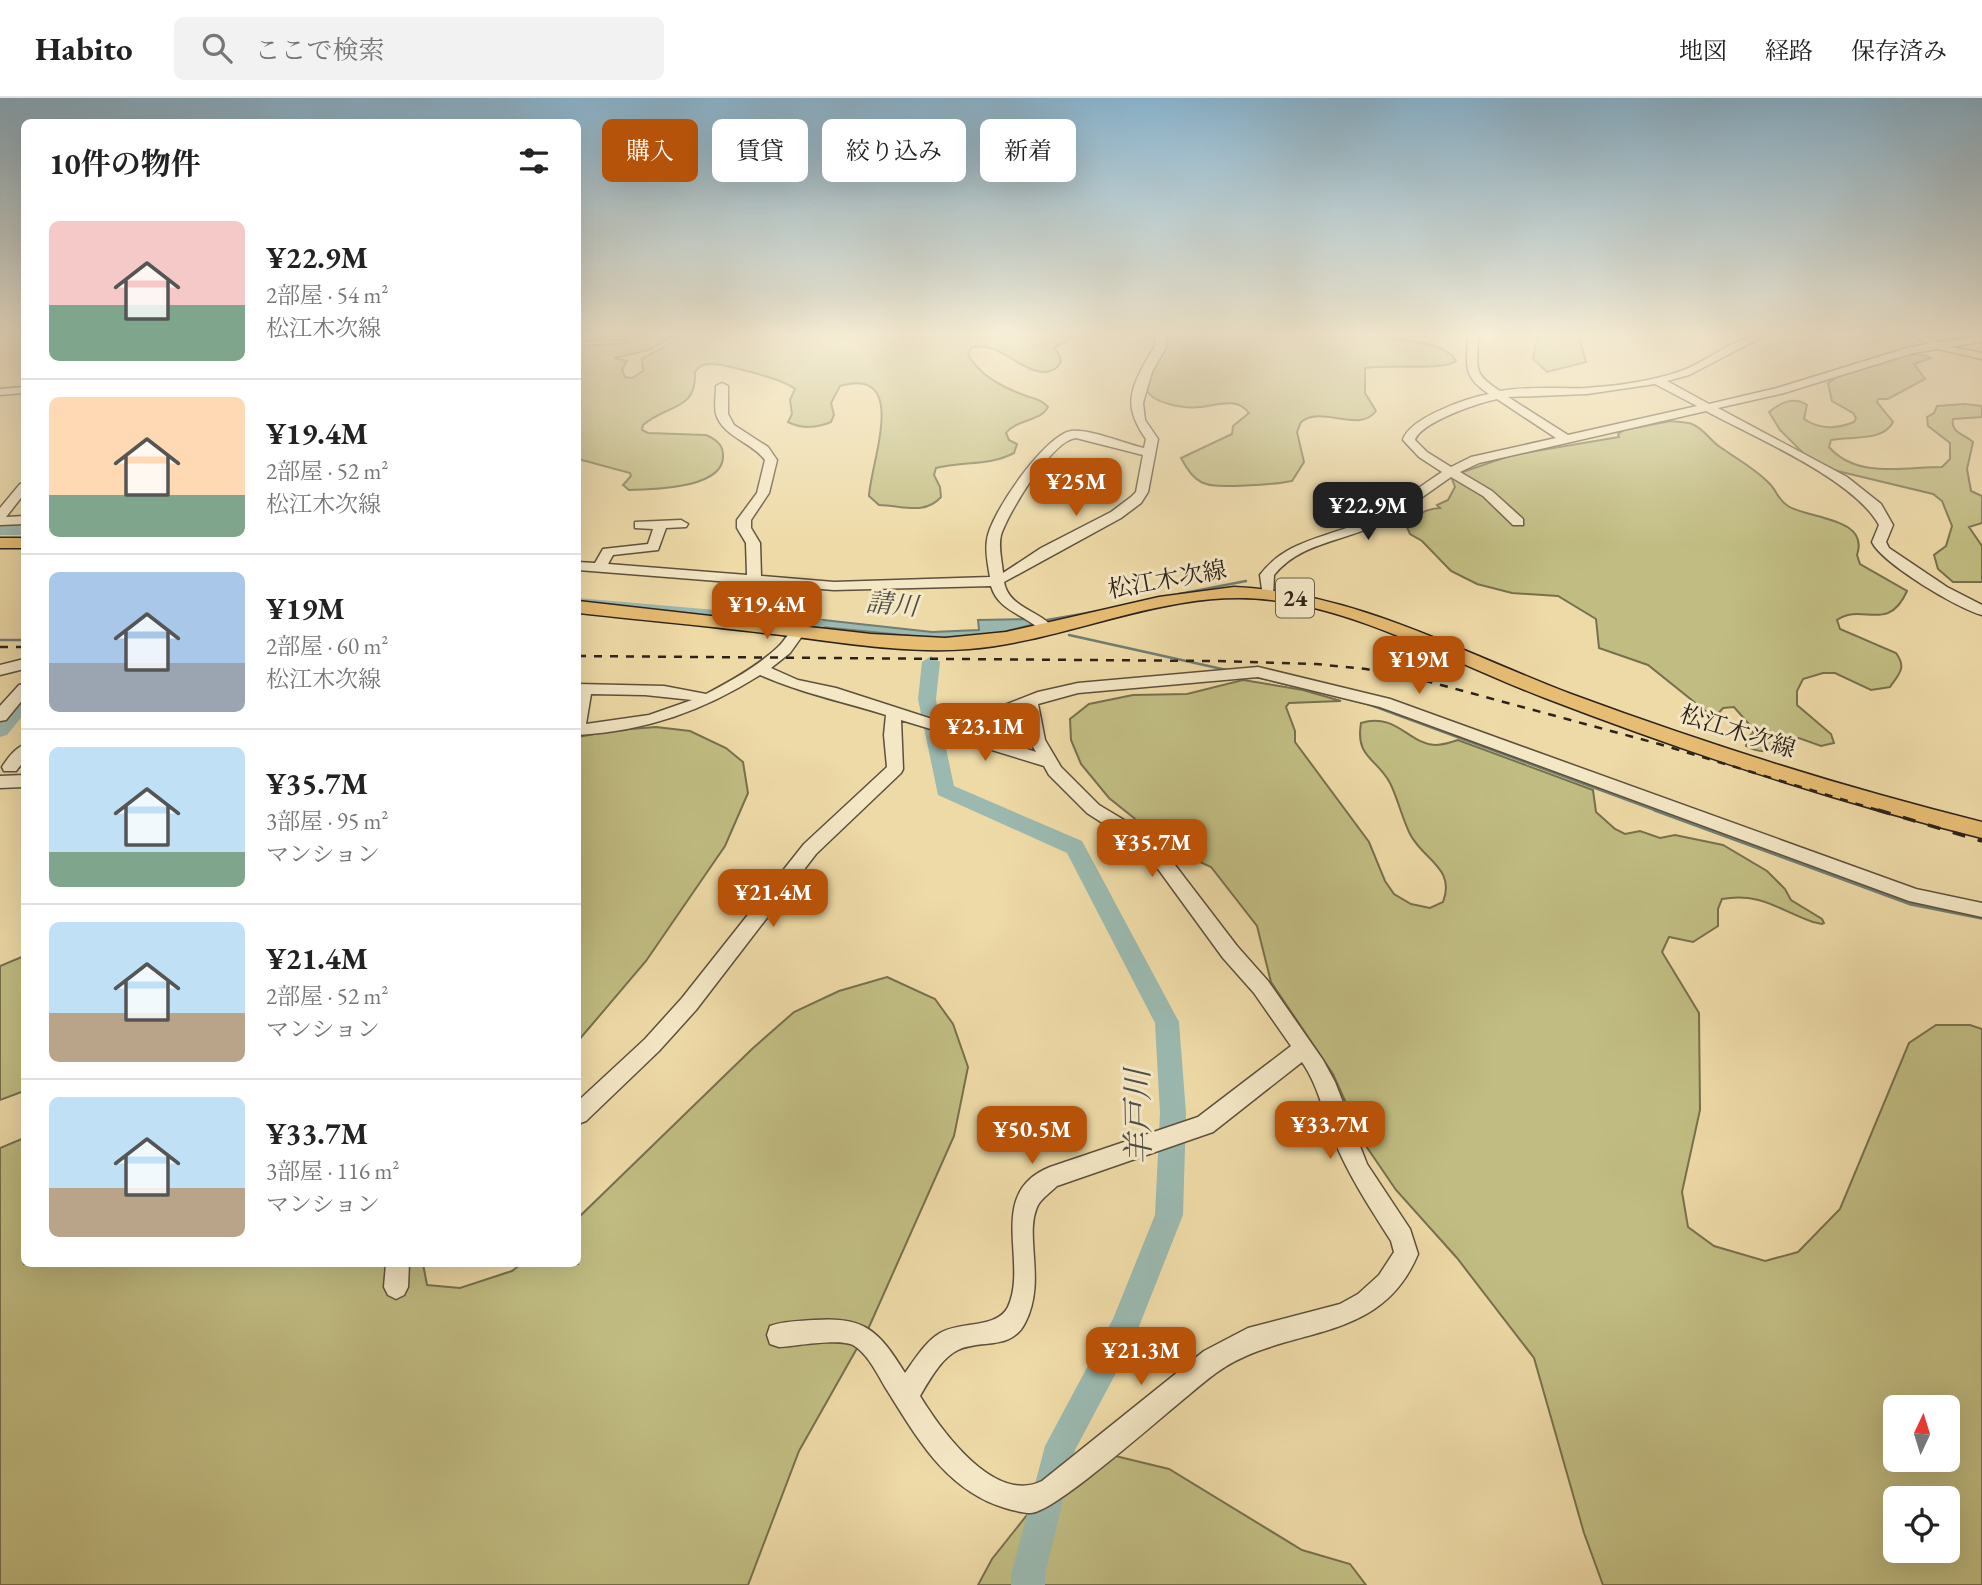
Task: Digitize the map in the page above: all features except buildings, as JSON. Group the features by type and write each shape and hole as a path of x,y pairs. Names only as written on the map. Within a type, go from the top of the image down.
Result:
{"main road":[{"path":"0,543 21,543"},
{"name":"松江木次線","path":"581,607 725,616 798,632 946,644 997,640 1217,594 1268,594 1300,599 1352,616 1562,698 1717,752 1913,814 1982,830"}],"street":[{"path":"722,405 722,414 729,427 764,450 771,460 763,493 744,520 744,528 754,543 754,579 725,616"},
{"path":"581,566 853,587 999,579 1116,515 1136,500 1142,492 1152,439 1138,419 1138,405"},
{"path":"1466,405 1438,416 1411,433 1411,444 1449,472 1478,486 1518,522"},
{"path":"1513,405 1565,439"},
{"path":"1704,405 1852,485 1882,515 1886,525 1879,542 1883,550 1942,590 1982,611"},
{"path":"1268,594 1268,575 1283,557 1378,519 1449,472 1491,455 1714,405"},
{"path":"1048,630 1039,620 1017,611 1000,592 993,542 996,531 1020,490 1057,442 1068,435 1148,453"},
{"path":"17,493 0,518 21,520"},
{"path":"600,567 606,553 610,551 653,547 661,524"},
{"path":"640,525 681,524"},
{"path":"581,728 655,720 708,700 760,669 787,647 798,632"},
{"path":"0,670 21,665"},
{"path":"760,669 794,684 831,692 934,725 957,726 1078,688 1258,672 1384,703 1902,892 1982,910"},
{"path":"581,689 605,687 687,692 708,700"},
{"path":"0,716 21,692"},
{"path":"779,1335 853,1332 864,1339 883,1360 946,1454 976,1480 999,1493 1032,1500 1051,1490 1224,1352 1281,1330 1314,1325 1347,1315 1366,1303 1387,1283 1406,1254 1402,1237 1376,1202 1359,1171 1346,1143 1325,1082 1261,987 1230,952 1159,857 1138,838 1093,809 1047,761 1037,740 1030,701"},
{"path":"581,1111 652,1045 689,1004 810,849 895,769 892,735 894,713"},
{"path":"957,726 958,731 965,736 1047,761"},
{"path":"5,775 21,755"},
{"path":"905,1396 929,1361 951,1339 991,1334 1006,1328 1018,1315 1025,1293 1026,1206 1050,1178 1205,1125 1303,1049"}],"shaded area":[{"path":"581,405 678,405 652,418 643,425 642,430 648,433 706,435 722,448 721,466 713,475 686,485 629,490 623,485 631,476 630,473 581,460"},
{"path":"791,405 832,405 834,415 831,422 804,427 788,422 792,414"},
{"path":"880,405 1048,407 1040,415 1016,425 1006,433 1009,440 1017,444 1014,453 986,462 936,468 934,475 941,497 920,508 879,505 869,496 882,420"},
{"path":"1239,405 1373,405 1376,411 1360,420 1319,416 1301,422 1297,432 1304,462 1292,481 1264,485 1217,486 1197,480 1181,458 1232,434 1233,426 1249,413"},
{"path":"1779,405 1807,405 1804,419 1822,427 1854,422 1856,418 1853,413 1840,405 1880,405 1893,422 1882,433 1831,440 1829,447 1840,457 1853,464 1882,469 1942,467 1950,459 1950,443 1928,426 1927,417 1934,413 1937,406 1982,406 1982,417 1953,419 1953,424 1956,430 1973,442 1967,469 1971,491 1982,496 1982,523 1969,527 1982,546 1982,582 1953,582 1938,569 1934,555 1946,546 1952,526 1942,501 1933,494 1829,469 1812,462 1780,430 1769,412"},
{"path":"1671,421 1697,426 1716,444 1763,477 1788,506 1846,526 1855,533 1859,543 1857,555 1860,564 1907,591 1900,604 1892,611 1874,615 1846,615 1837,620 1840,629 1896,653 1901,667 1890,687 1871,690 1835,673 1823,673 1803,679 1797,691 1797,705 1831,734 1834,743 1821,746 1799,738 1767,751 1746,746 1747,738 1753,733 1734,707 1723,708 1718,714 1708,713 1648,665 1599,648 1596,619 1558,596 1512,593 1477,584 1451,571 1422,541 1410,534 1406,525 1421,513 1440,508 1437,505 1448,500 1455,487 1451,476 1512,455 1619,437 1618,434 1624,430"},
{"path":"1243,680 1303,690 1341,701 1289,703 1286,707 1295,731 1295,742 1369,842 1385,881 1394,894 1411,904 1430,908 1443,902 1445,881 1442,872 1410,834 1390,783 1364,751 1360,735 1361,723 1384,722 1417,740 1435,745 1458,740 1593,790 1596,812 1625,834 1640,831 1660,838 1675,835 1723,845 1767,871 1785,889 1791,900 1822,919 1822,924 1813,922 1759,900 1735,897 1722,899 1718,909 1718,926 1693,942 1669,937 1662,952 1699,1013 1700,1110 1682,1192 1688,1227 1714,1246 1765,1261 1798,1252 1840,1209 1909,1043 1936,1025 1970,1025 1982,1029 1982,1585 1603,1585 1584,1533 1534,1358 1457,1258 1396,1190 1364,1143 1333,1074 1271,982 1257,926 1211,867 1174,850 1109,798 1081,764 1071,740 1070,719 1089,704 1133,695 1187,694"},
{"path":"656,727 690,731 726,748 743,762 748,793 725,846 646,961 581,1037 581,736"},
{"path":"21,957 21,1092 0,1100 0,966"},
{"path":"887,977 935,999 953,1024 968,1067 954,1136 869,1327 799,1451 748,1585 0,1585 0,1148 21,1139 21,1267 424,1267 427,1285 460,1288 517,1267 581,1267 581,1215 752,1049 794,1012 839,991"},
{"path":"1103,1453 1169,1469 1302,1550 1350,1564 1366,1585 978,1585 992,1559 1046,1491"}],"water":[{"path":"796,617 932,632 979,630 978,620 1027,619 1035,624 987,636 942,639 792,624"}],"waterway":[{"name":"請川","path":"0,530 21,530"},
{"path":"1179,594 1246,581"},
{"name":"請川","path":"581,603 820,624"},
{"path":"1047,620 1099,611"},
{"name":"請川","path":"1069,635 1231,671"},
{"path":"0,640 21,640"},
{"name":"羊戸川","path":"930,721 927,699 931,662"},
{"path":"1252,676 1368,704 1660,812"},
{"path":"0,730 21,706"},
{"name":"羊戸川","path":"932,730 945,790 1075,847 1167,1022 1173,1113 1169,1215 1124,1329 1061,1446 1028,1575 1028,1585"},
{"path":"1655,810 1911,904 1982,918"}],"railway":[{"path":"0,647 21,647"},
{"path":"581,656 1215,661 1316,664 1366,669 1430,682 1659,744 1884,812"},
{"path":"1878,810 1982,841"}]}
